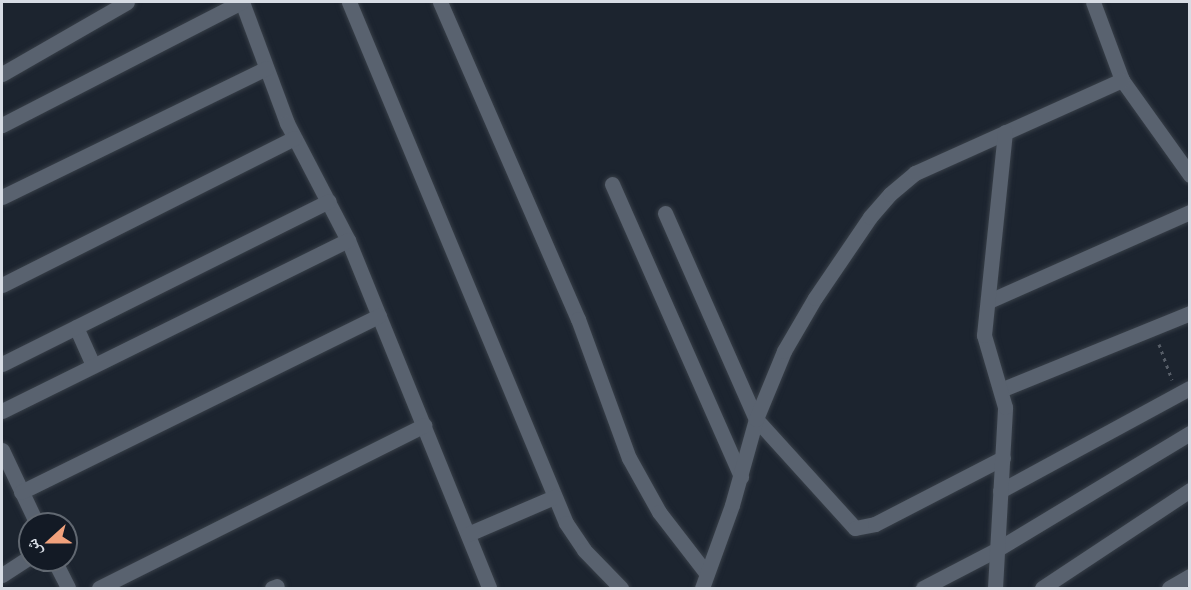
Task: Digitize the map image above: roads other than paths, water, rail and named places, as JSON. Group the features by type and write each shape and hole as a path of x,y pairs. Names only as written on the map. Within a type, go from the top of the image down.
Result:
{"street":[{"path":"2,74 127,2"},
{"path":"2,124 242,2 294,138 348,240 489,588"},
{"path":"349,2 554,497 574,537 621,588"},
{"path":"441,2 573,308 629,458 659,512 704,581"},
{"path":"1093,2 1122,80 1190,175"},
{"path":"2,196 266,68"},
{"path":"704,581 741,477 756,419 784,351 815,298 890,194 915,173 1122,80"},
{"path":"995,588 1003,458 1003,388 985,348 1005,132"},
{"path":"2,285 294,138"},
{"path":"612,184 741,477"},
{"path":"2,364 329,201"},
{"path":"988,301 1190,212"},
{"path":"665,213 756,419 857,529 1003,458"},
{"path":"2,411 348,240"},
{"path":"1003,388 1190,313"},
{"path":"21,492 379,316"},
{"path":"76,327 93,365"},
{"path":"1000,491 1184,391"},
{"path":"99,588 424,424"},
{"path":"923,588 996,550 1190,433"},
{"path":"2,450 31,512"},
{"path":"1042,588 1190,490"},
{"path":"468,534 554,497"},
{"path":"2,575 18,565"},
{"path":"60,572 68,588"},
{"path":"1169,588 1190,576"}]}
